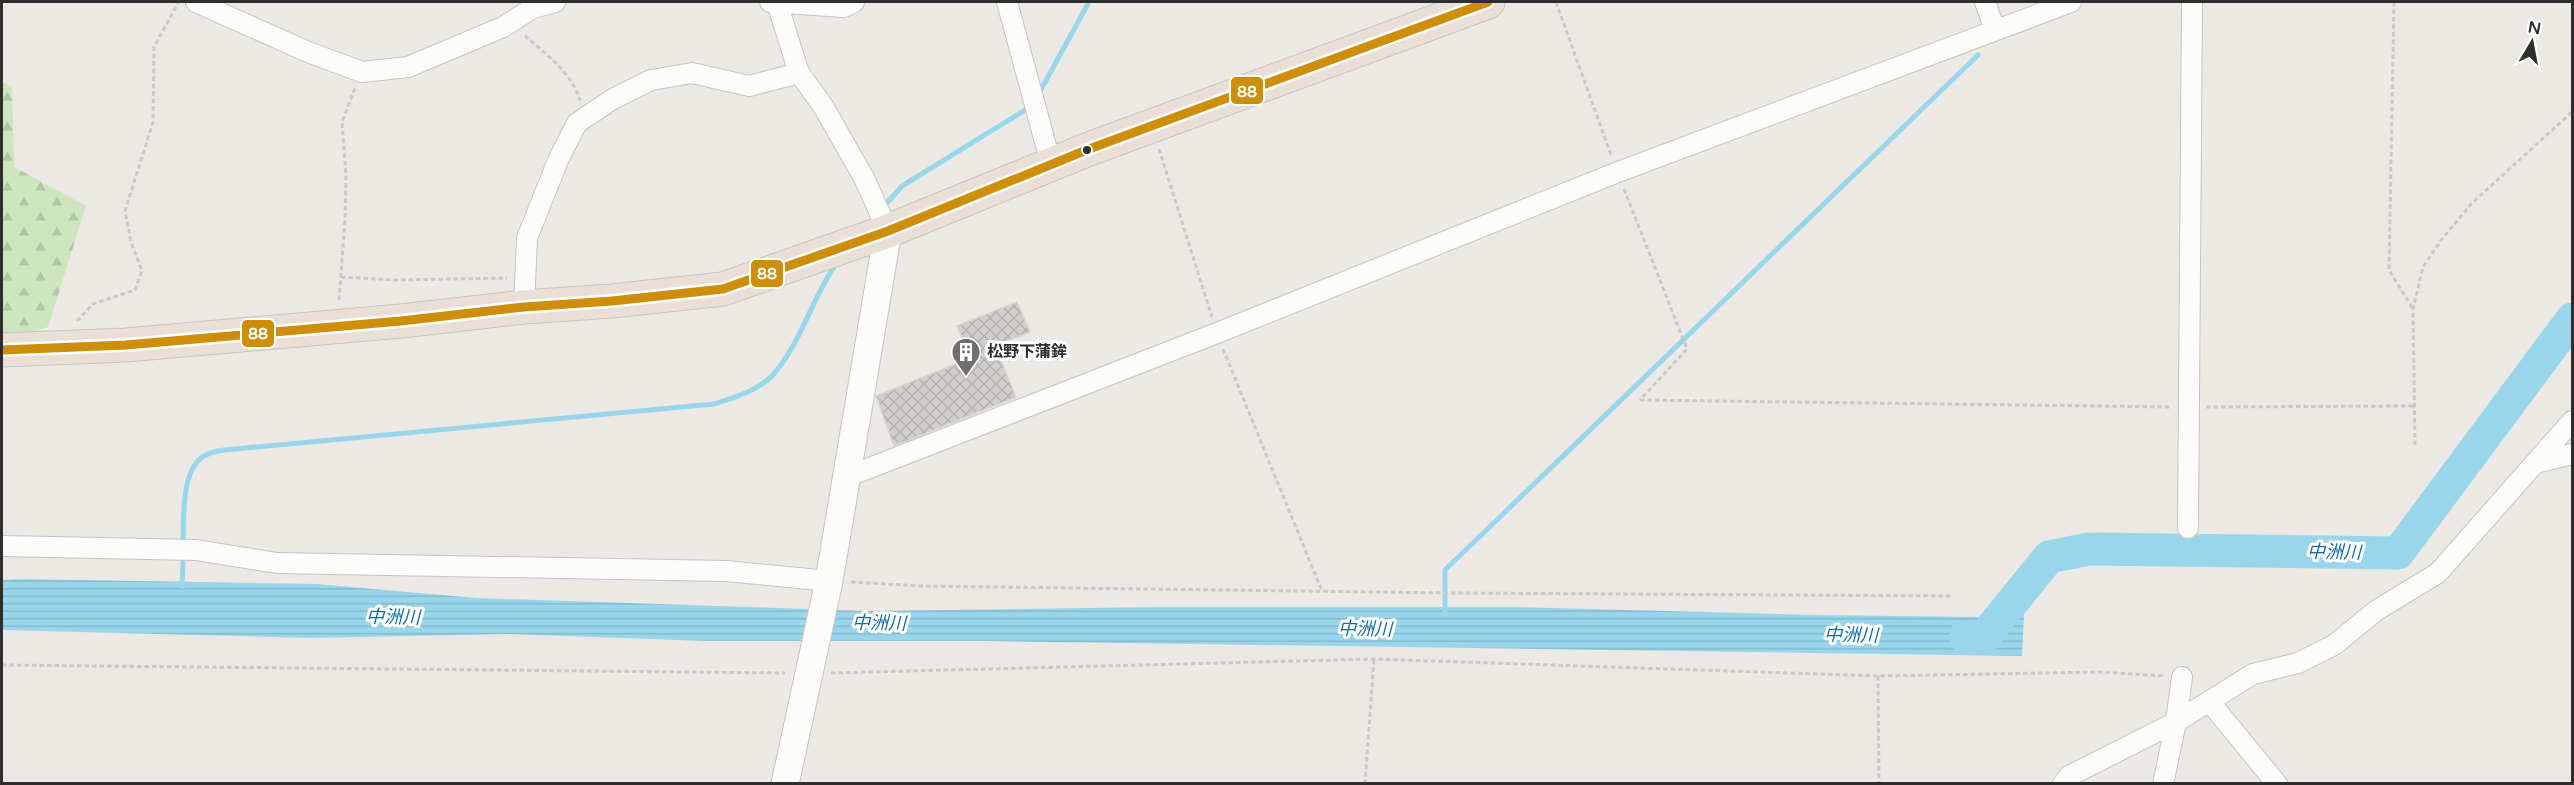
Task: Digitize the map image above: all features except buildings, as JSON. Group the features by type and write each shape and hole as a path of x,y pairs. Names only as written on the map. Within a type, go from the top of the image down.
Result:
{"highway":[{"path":"2,350 126,345 401,321 525,293 612,301 723,289 888,231 1151,125 1488,2"}],"street":[{"path":"196,2 308,52 362,72 408,67 510,23 533,9 555,2"},
{"path":"785,783 812,666 849,476 888,231 864,178 823,106 799,73 774,2 844,7 854,2"},
{"path":"1006,2 1051,164"},
{"path":"1985,2 1995,30"},
{"path":"849,476 1216,333 1617,172 2071,2"},
{"path":"2188,528 2192,2"},
{"path":"525,293 527,238 559,158 577,123 613,99 651,80 692,73 749,86 799,73"},
{"path":"2063,783 2069,777 2176,722 2253,674 2298,663 2334,645 2377,610 2438,573 2572,421"},
{"path":"2536,463 2572,454"},
{"path":"2,546 196,550 277,563 726,571 828,585"},
{"path":"2163,783 2176,722 2182,677"},
{"path":"2209,701 2277,783"}],"path":[{"path":"49,348 93,304 135,290 142,271 131,242 126,211 153,122 154,47 178,2"},
{"path":"1556,2 1617,172 1687,349 1640,400 2190,407 2416,406"},
{"path":"2394,2 2389,270 2413,309"},
{"path":"510,23 550,57 577,90 583,119"},
{"path":"349,303 339,301 346,175 342,122 362,72"},
{"path":"2415,445 2413,309 2423,267 2442,239 2471,204 2572,112"},
{"path":"1151,125 1216,333 1322,591"},
{"path":"341,277 525,293"},
{"path":"828,585 1953,596"},
{"path":"1365,783 1374,659"},
{"path":"2,665 812,666 1374,659 1878,676 2100,672 2182,677"},
{"path":"1878,676 1879,783"}],"green space":[{"path":"2,82 12,86 14,167 86,206 48,327 12,338 2,337"}],"water":[{"path":"2,580 317,584 476,598 867,611 1160,607 1515,607 1818,615 1978,617 2024,615 2022,656 986,641 707,641 507,634 310,638 2,630"}],"waterway":[{"path":"1038,95 1089,2"},
{"path":"1445,613 1445,570 1978,55"},
{"path":"887,203 902,186 1030,107"},
{"path":"183,544 185,495 188,482 198,461 212,452 714,404 744,393 766,381 782,364 834,267"},
{"name":"中洲川","path":"1965,637 1984,637 2049,557 2089,549 2398,553 2572,319"},
{"path":"182,587 183,562"}],"transit line":[{"name":"88","path":"2,350 126,345 723,289 888,231 1089,149 1488,2"}],"place":[{"name":"松野下蒲鉾","path":"966,378"}]}
